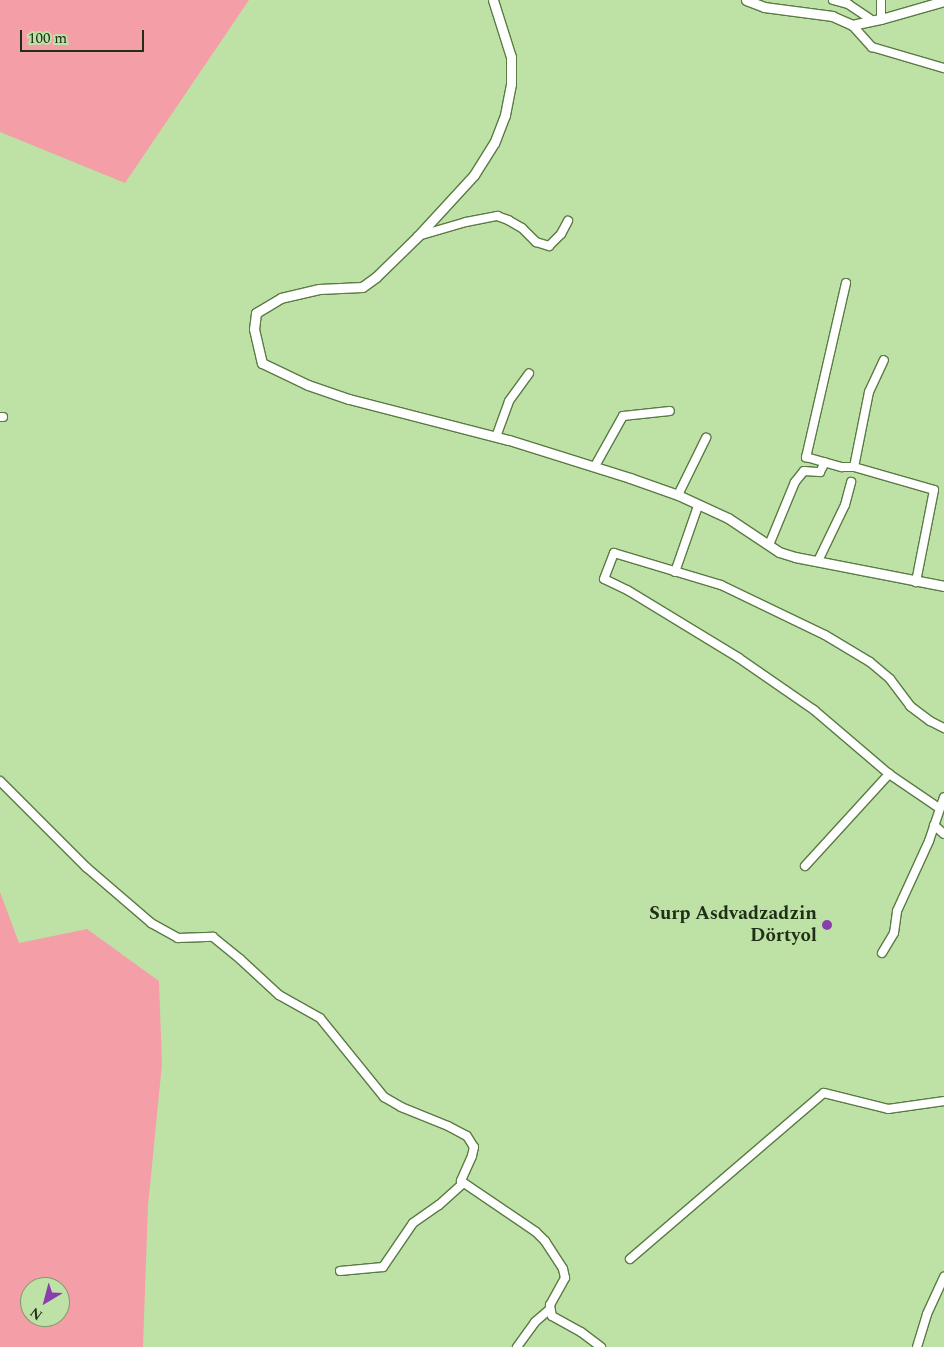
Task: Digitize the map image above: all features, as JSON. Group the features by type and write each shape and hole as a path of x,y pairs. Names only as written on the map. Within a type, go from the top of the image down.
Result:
{"street":[{"path":"492,0 511,57 511,84 505,115 494,143 474,175 418,236 376,277 362,287 319,289 282,298 256,313 254,329 262,364 308,385 349,399 496,437 595,466 678,495 698,506 728,518 787,555 944,586"},
{"path":"746,0 764,6 832,16 852,25 872,47 944,68"},
{"path":"833,0 848,4 877,20"},
{"path":"877,20 881,0"},
{"path":"852,25 944,1"},
{"path":"418,236 466,222 497,216 522,228 536,242 549,246 561,234 568,221"},
{"path":"846,283 806,457 934,490 916,582"},
{"path":"854,468 869,392 884,360"},
{"path":"496,437 509,401 529,373"},
{"path":"595,466 624,416 670,411"},
{"path":"678,495 706,438"},
{"path":"769,545 795,482 804,472 820,472 825,462"},
{"path":"818,561 845,505 851,482"},
{"path":"675,572 698,506"},
{"path":"939,808 889,774 814,710 739,658 627,590 604,579 614,554 720,585 825,635 870,662 890,679 910,706 930,721 944,728"},
{"path":"805,866 889,774"},
{"path":"0,781 86,868 151,923 178,938 213,937 240,958 279,996 320,1018 384,1097 401,1107 466,1136 474,1147 462,1184 439,1206 413,1223 383,1266 340,1271"},
{"path":"882,953 894,933 897,911 944,797"},
{"path":"934,825 944,834"},
{"path":"630,1259 824,1093 888,1109 944,1101"},
{"path":"462,1180 536,1232 564,1269 565,1278 549,1310 535,1322 517,1347"},
{"path":"917,1347 927,1314 944,1277"},
{"path":"549,1310 552,1316 581,1332 601,1347"}],"shaded area":[{"path":"0,0 249,0 125,183 0,132"},
{"path":"0,892 19,943 87,929 159,981 162,1064 148,1206 143,1347 0,1347"}],"place":[{"name":"Surp Asdvadzadzin Dörtyol","path":"827,925"}]}
